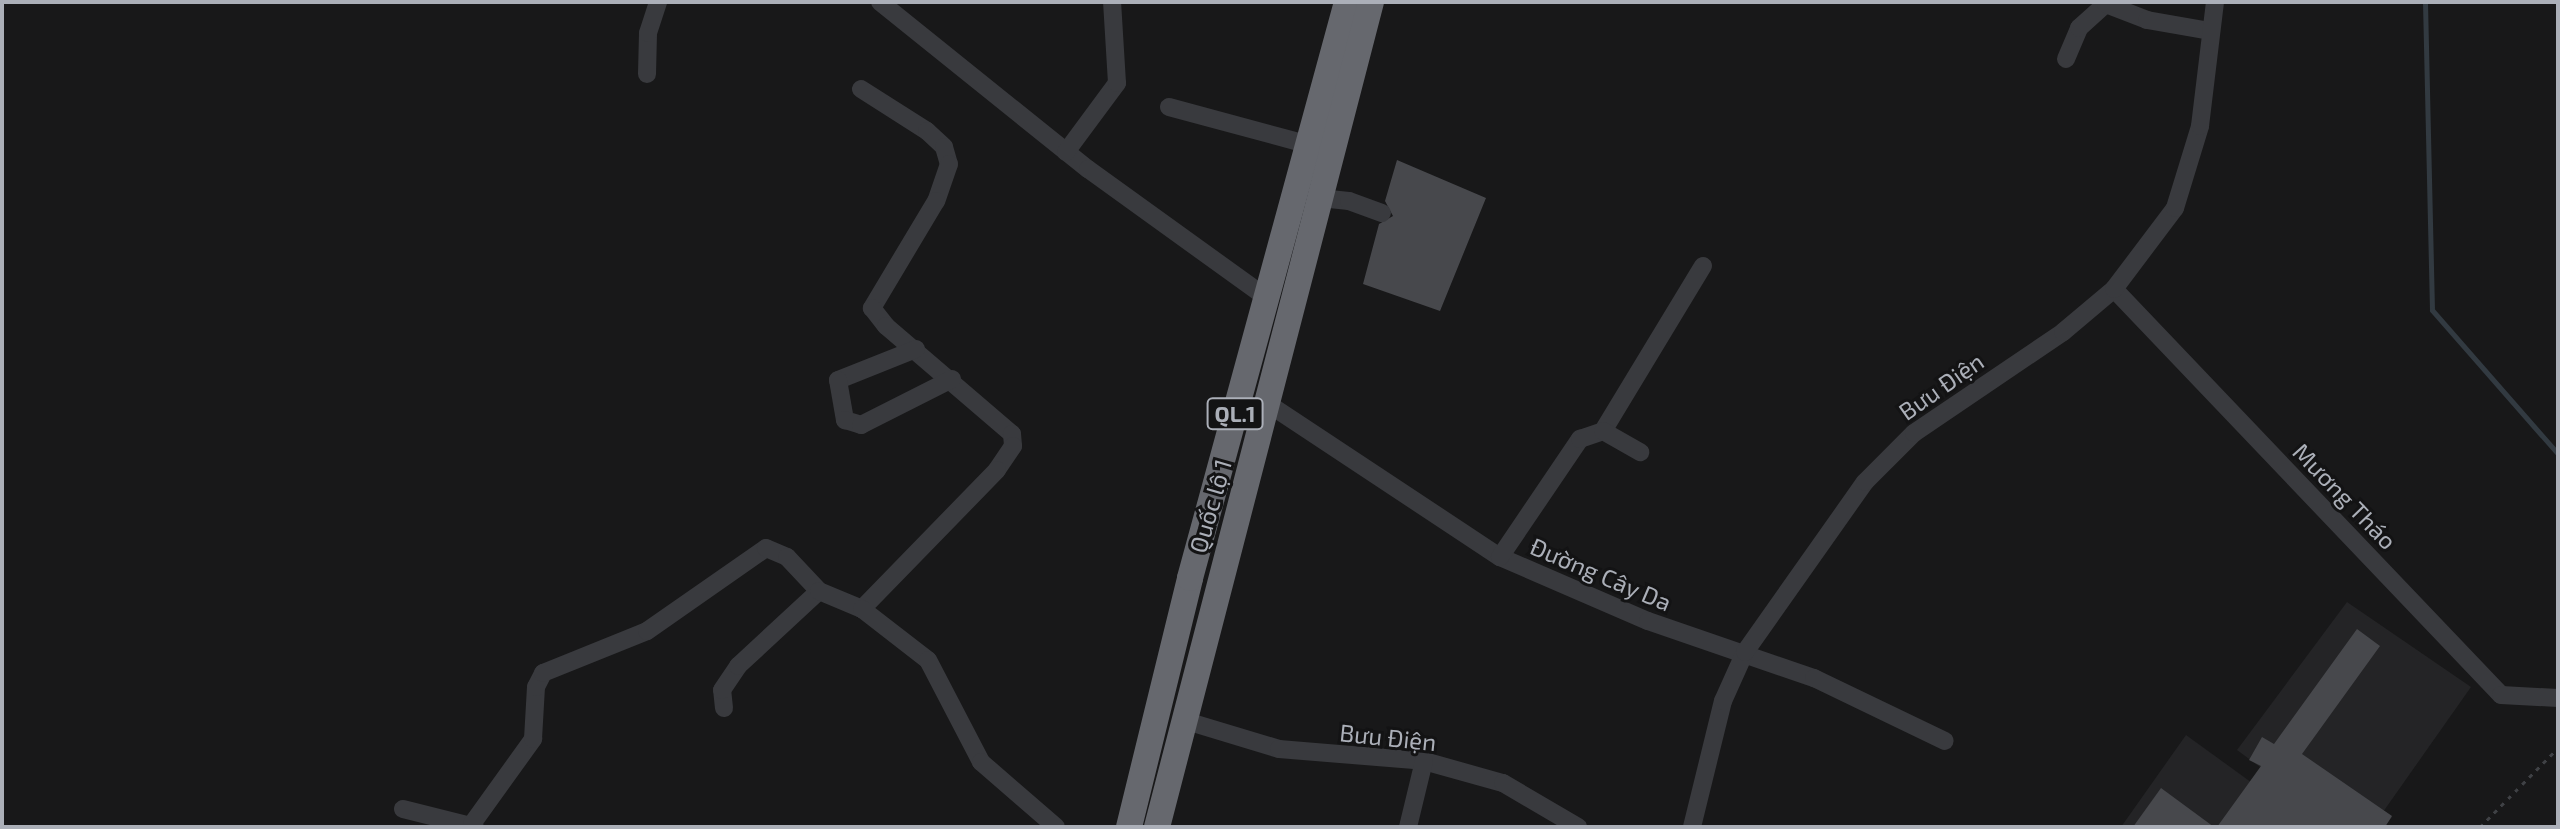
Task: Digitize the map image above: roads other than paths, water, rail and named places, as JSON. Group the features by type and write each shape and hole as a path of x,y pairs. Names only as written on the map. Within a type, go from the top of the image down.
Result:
{"highway":[{"name":"Quốc lộ 1","path":"1129,827 1347,2"},
{"name":"Quốc lộ 1","path":"1157,827 1264,401 1371,2"}],"street":[{"path":"647,74 648,33 658,2"},
{"path":"880,2 1066,152 1267,298"},
{"path":"1066,152 1117,83 1112,2"},
{"name":"Bưu Điện","path":"1692,827 1723,701 1745,652 1818,544 1890,454 1948,407 2063,332 2114,289 2157,236 2186,179 2200,126 2215,2"},
{"path":"2066,59 2079,28 2106,4 2147,20 2210,31"},
{"path":"861,89 927,131 944,147 949,164 936,201 872,308 1012,434 1013,446 997,470 862,609"},
{"path":"1169,107 1310,145"},
{"path":"1320,198 1349,201 1382,213"},
{"path":"1603,431 1703,266"},
{"name":"Mương Tháo","path":"2114,289 2501,695 2558,698"},
{"path":"916,349 838,380 845,420 861,425 952,379"},
{"name":"Đường Cây Da","path":"1264,401 1500,557 1648,621 1814,678 1945,741"},
{"path":"1500,557 1571,449 1588,433 1603,431 1640,452"},
{"path":"403,809 474,826 533,739 536,687 543,673 647,631 766,548 787,557 819,591 862,609 928,660 981,762 1056,827"},
{"path":"724,708 722,690 738,666 819,591"},
{"name":"Bưu Điện","path":"1183,720 1279,749 1424,761 1503,783 1578,827"},
{"path":"1408,827 1424,761"}],"waterway":[{"path":"2425,2 2432,310 2558,454"}]}
